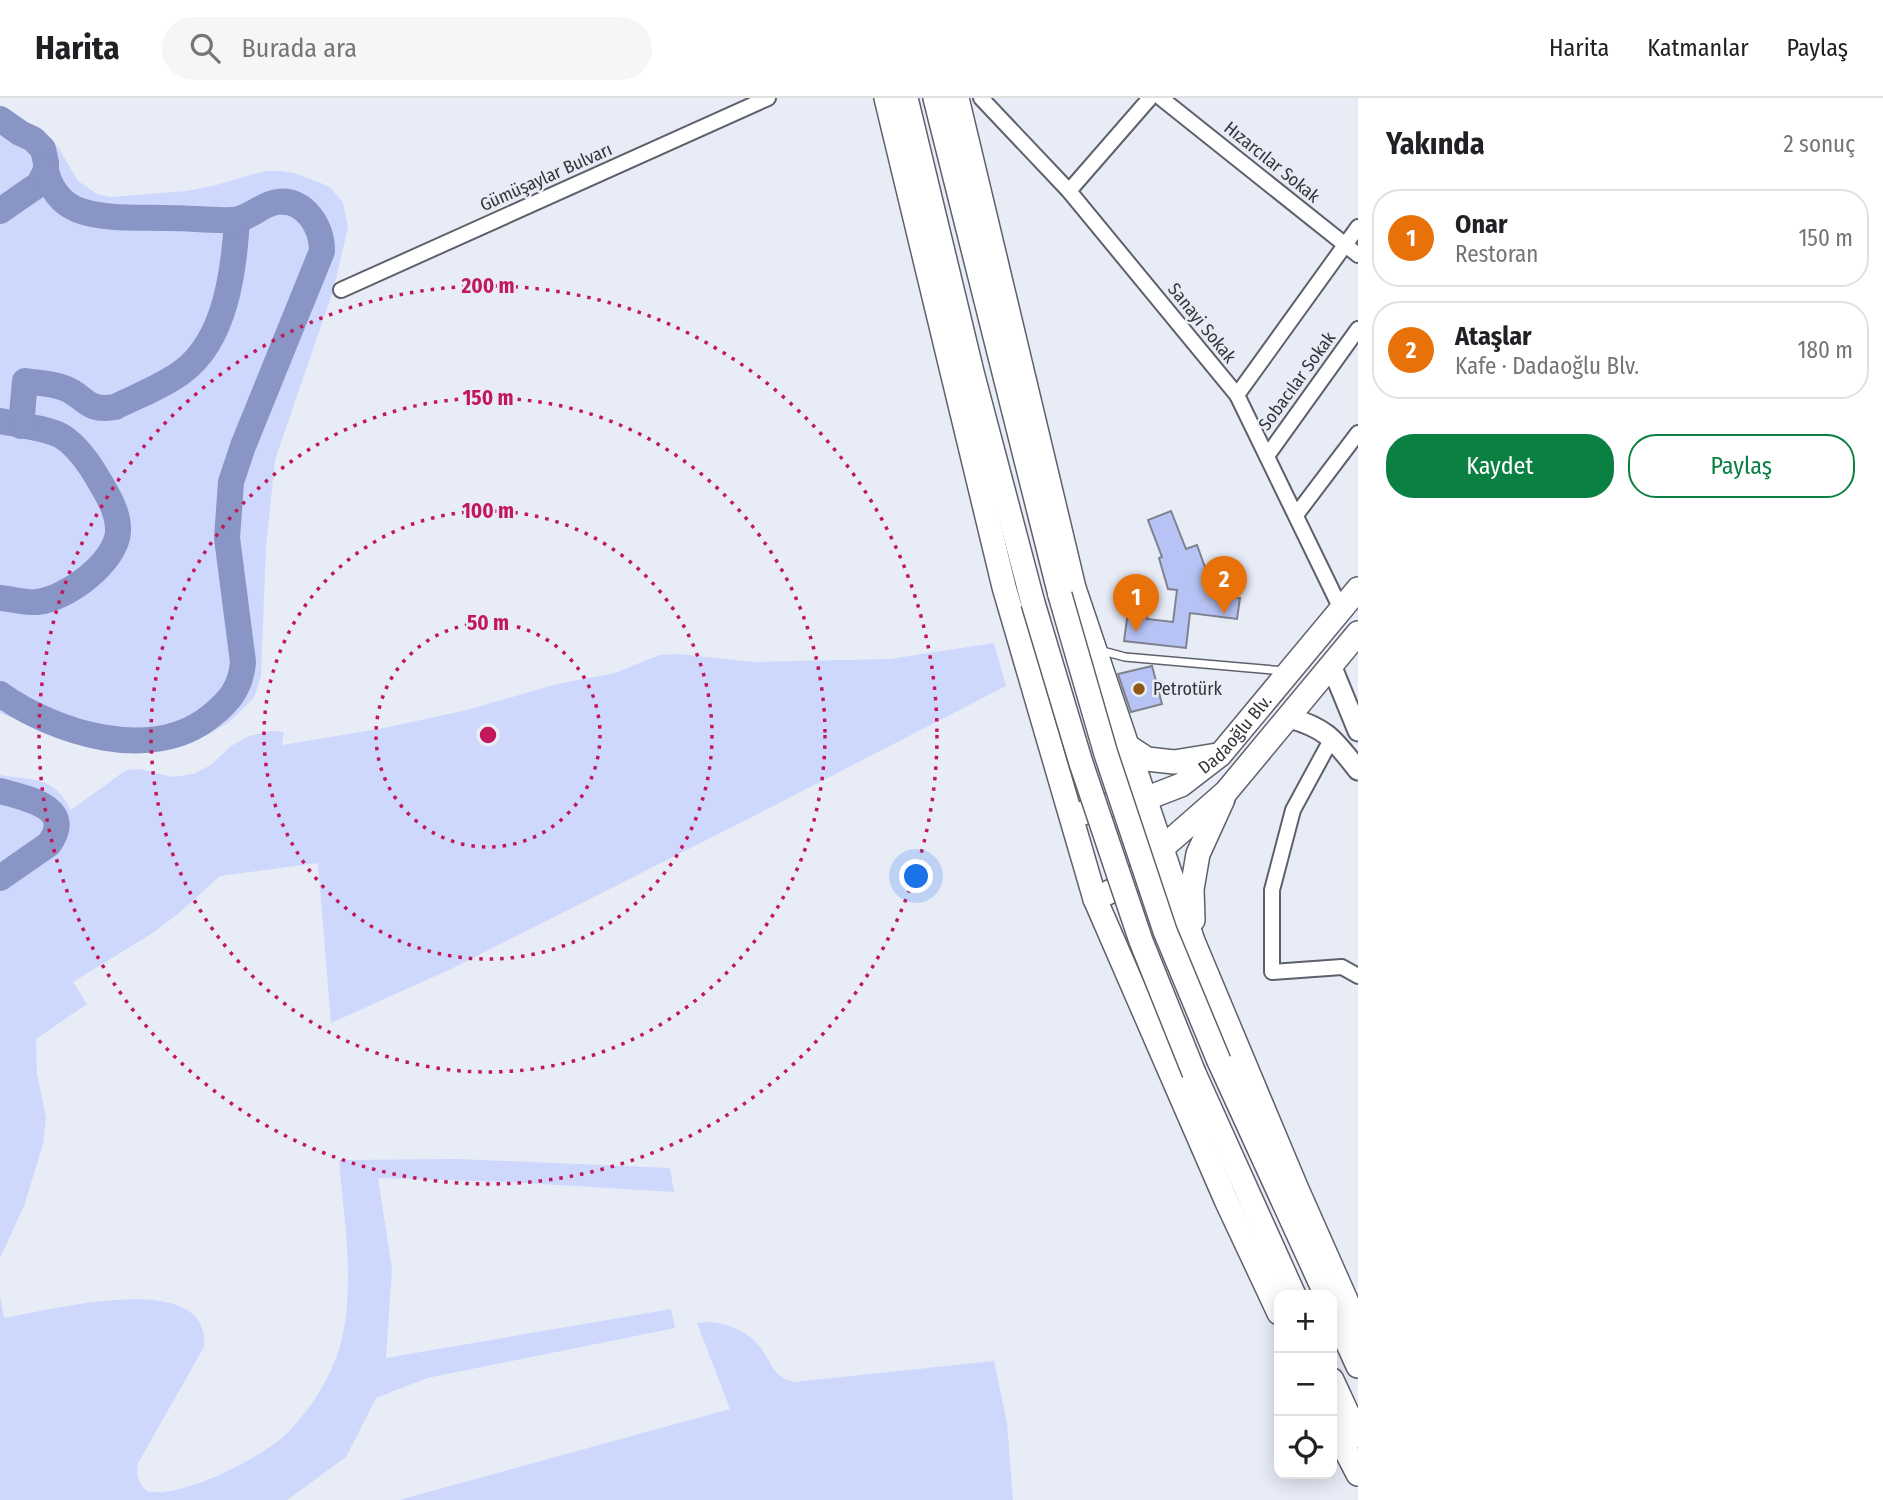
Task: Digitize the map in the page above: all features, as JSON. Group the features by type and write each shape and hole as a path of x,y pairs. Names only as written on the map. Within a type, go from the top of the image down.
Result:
{"highway":[{"path":"886,98 1004,587 1095,899 1226,1200 1274,1301"},
{"path":"906,98 972,372 1033,603 1081,763 1141,941 1194,1073 1292,1290"},
{"path":"935,98 1060,595 1106,754 1165,931 1219,1061 1324,1290"},
{"path":"957,98 1074,588 1193,941 1291,1175 1358,1326"},
{"name":"Dadaoğlu Blv.","path":"1072,817 1108,805 1145,800 1181,785 1220,755 1358,589"},
{"name":"Dadaoğlu Blv.","path":"1095,899 1132,881 1161,849 1226,792 1358,633"},
{"path":"1127,746 1147,759 1174,762 1220,755"},
{"path":"1193,941 1192,890 1198,855 1226,792"},
{"path":"1337,1320 1358,1366"},
{"path":"1337,1391 1358,1436"},
{"path":"1337,1434 1358,1474"}],"main road":[{"path":"1331,666 1358,731"},
{"path":"1290,718 1314,724 1332,738 1358,770"}],"street":[{"name":"Gümüşaylar Bulvarı","path":"341,290 768,98"},
{"name":"Sanayi Sokak","path":"981,98 1069,191 1237,396 1341,609"},
{"path":"1069,191 1150,98"},
{"name":"Hızarcılar Sokak","path":"1161,98 1358,255"},
{"path":"1237,396 1358,227"},
{"name":"Sobacılar Sokak","path":"1267,456 1358,329"},
{"path":"1296,515 1358,433"},
{"path":"1332,738 1293,810 1272,890 1272,972 1342,967 1358,976"}],"lane":[{"path":"1095,649 1125,657 1289,672"}],"shaded area":[{"path":"0,109 58,147 78,181 97,194 111,197 187,191 265,171 280,171 294,173 331,188 343,203 348,227 334,288 275,460 266,547 261,676 254,698 229,722 209,734 175,748 153,753 131,753 73,743 0,713"},
{"path":"994,643 1006,686 451,969 331,1023 318,863 220,876 151,934 73,982 87,1004 36,1039 37,1074 46,1118 43,1144 24,1206 0,1258 0,775 33,779 50,785 71,810 126,770 140,769 172,777 193,774 211,765 231,746 249,736 272,731 284,732 282,745 379,729 467,710 557,684 615,673 659,655 679,654 753,662 890,659"},
{"path":"458,1159 670,1168 674,1192 508,1182 378,1178 392,1269 386,1358 671,1309 675,1328 427,1378 376,1398 346,1457 287,1500 0,1500 0,1296 4,1318 88,1303 156,1300 182,1307 199,1322 204,1347 137,1467 140,1482 147,1491 179,1489 219,1475 273,1445 302,1417 331,1371 345,1324 348,1278 339,1160"},
{"path":"697,1323 730,1326 750,1337 761,1348 777,1373 794,1382 994,1361 1007,1423 1013,1500 399,1500 730,1409"}],"building":[{"path":"1171,511 1186,549 1197,545 1215,595 1240,598 1237,619 1190,613 1186,648 1124,641 1129,604 1149,606 1147,619 1173,622 1177,590 1168,589 1159,558 1162,557 1148,520"},
{"path":"1152,666 1162,704 1131,712 1118,674"}],"waterway":[{"path":"0,119 33,139 43,149 46,163 46,170 39,184 0,211"},
{"path":"0,694 48,721 75,731 104,738 133,740 161,738 187,730 211,716 229,699 240,679 243,662 227,538 231,482 322,251 319,233 310,216 304,209 287,202 271,203 245,217 233,220 100,215 78,210 61,199 53,189 46,170"},
{"path":"21,426 25,381 64,388 97,407 115,407 166,382 197,358 209,342 225,303 237,220"},
{"path":"0,421 50,432 63,437 74,446 93,470 110,500 117,519 118,532 109,555 99,567 62,594 37,602 0,598"},
{"path":"0,791 44,806 56,821 56,831 49,844 0,878"}],"place":[{"name":"Ataşlar","path":"1224,614"},
{"name":"Onar","path":"1136,632"},
{"name":"Petrotürk","path":"1139,689"}]}
